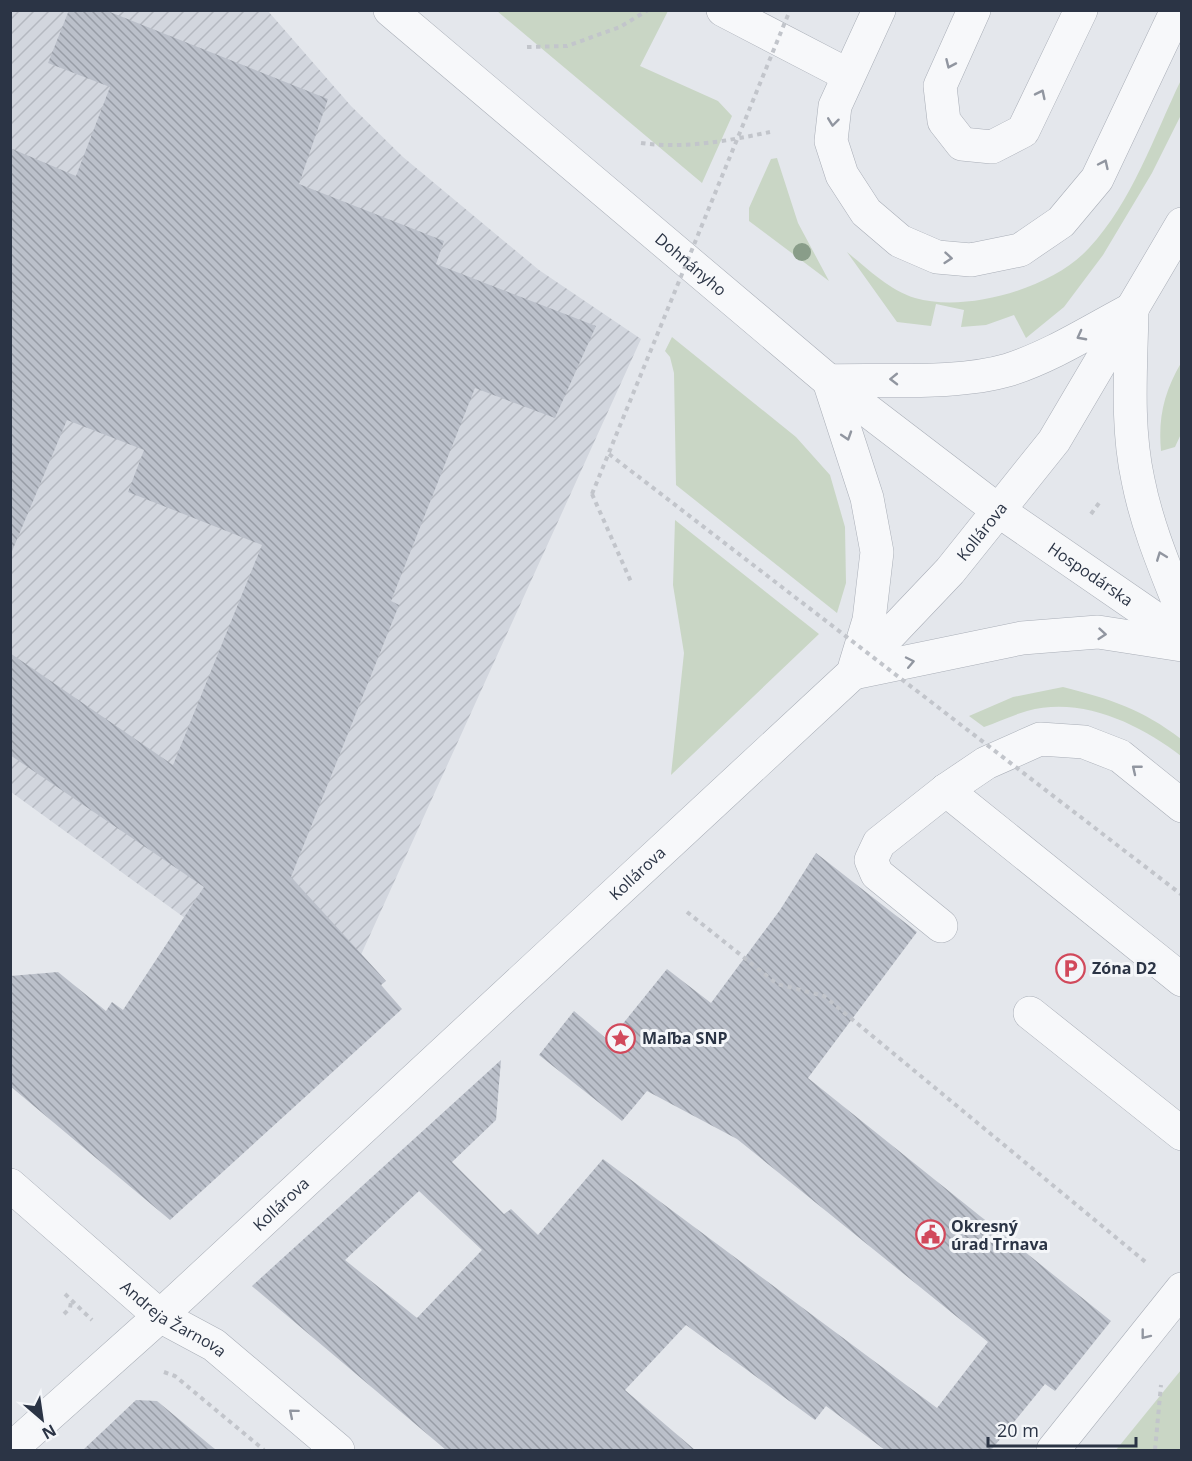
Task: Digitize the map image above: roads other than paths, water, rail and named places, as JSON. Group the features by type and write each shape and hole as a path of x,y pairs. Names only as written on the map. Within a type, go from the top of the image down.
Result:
{"street":[{"name":"Dohnányho","path":"390,10 829,381 999,511"},
{"path":"723,10 848,75"},
{"path":"879,10 835,106 831,141 842,175 866,212 900,241 937,257 971,260 1020,250 1061,222 1097,178 1177,10"},
{"path":"974,10 940,86 944,122 962,144 992,147 1023,131 1081,10"},
{"name":"Kollárova","path":"10,1450 160,1316 853,674 950,571 999,511 1072,413 1182,224"},
{"path":"1182,611 1148,522 1137,478 1130,421 1132,309 1037,359 1006,370 964,377 829,381 867,498 877,552 869,620 853,674 1022,638 1098,632 1182,645"},
{"name":"Hospodárska","path":"999,511 1182,637"},
{"path":"941,926 877,874 872,860 879,843 946,790 986,763 1041,739 1084,742 1120,756 1182,806"},
{"path":"946,790 1182,980"},
{"path":"1030,1013 1182,1134"},
{"name":"Andreja Žarnova","path":"10,1185 160,1316 214,1345 338,1450"},
{"path":"1053,1450 1182,1289"}],"place":[{"name":"Zóna D2","path":"1071,968"},
{"name":"Maľba SNP","path":"621,1038"},
{"name":"Okresný úrad Trnava","path":"930,1235"}]}
